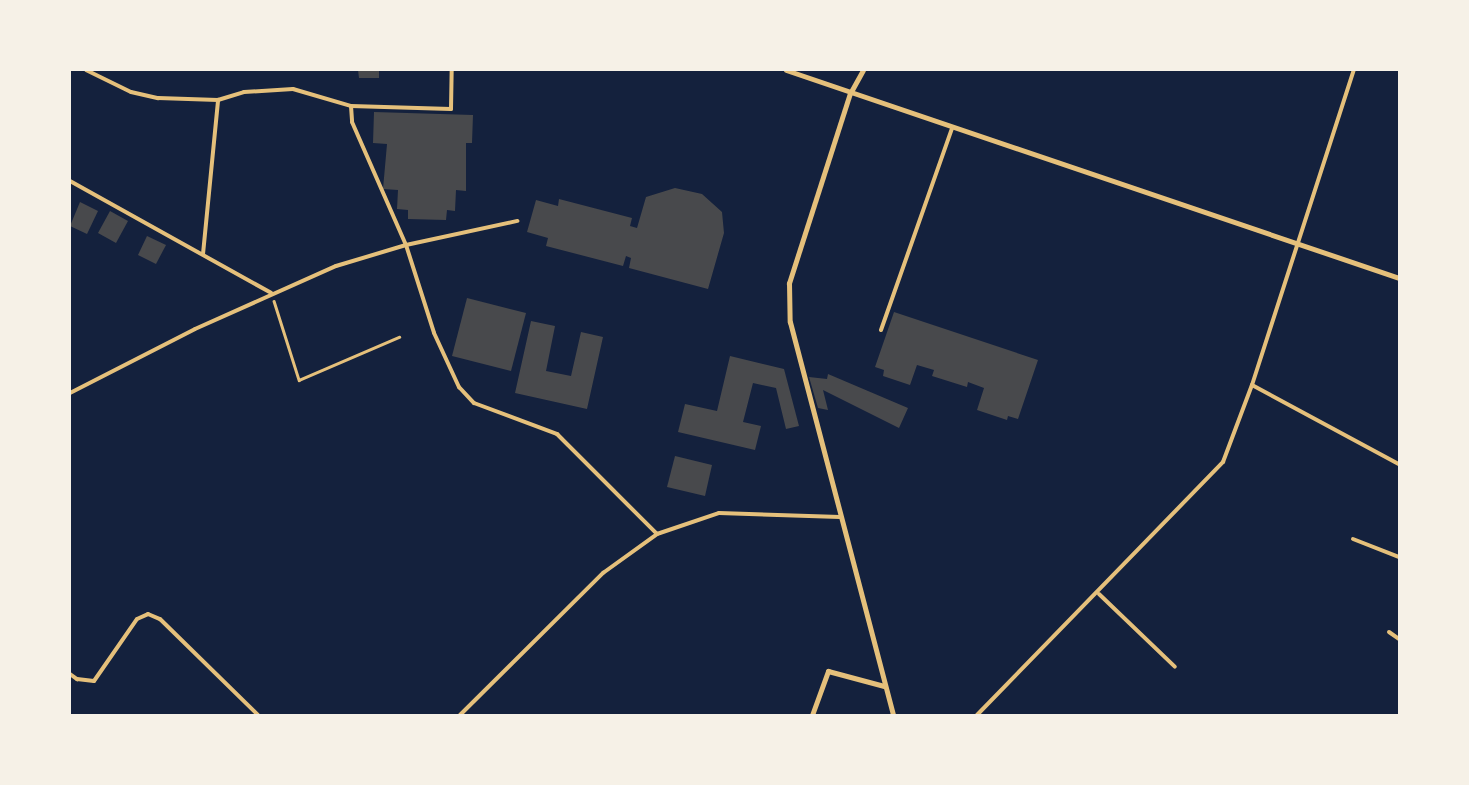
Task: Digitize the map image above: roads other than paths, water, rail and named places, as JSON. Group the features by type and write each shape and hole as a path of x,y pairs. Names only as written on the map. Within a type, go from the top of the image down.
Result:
{"street":[{"path":"786,70 952,128 1399,278"},
{"path":"863,70 850,93 789,283 790,322 892,715"},
{"path":"812,715 828,671 884,686"}],"lane":[{"path":"86,70 131,92 158,98 218,100 244,92 292,89 351,106 452,109 452,70"},
{"path":"977,715 1099,594 1223,462 1252,385 1354,70"},
{"path":"203,254 218,100"},
{"path":"351,106 352,122 406,245 434,333 460,387 474,403 558,434 657,534"},
{"path":"882,330 952,128"},
{"path":"70,181 271,293"},
{"path":"70,393 271,293 336,266 406,245 517,221"},
{"path":"1252,385 1399,464"},
{"path":"460,715 603,573 657,534 719,513 840,517"},
{"path":"1354,538 1399,557"},
{"path":"1099,594 1175,668"},
{"path":"70,674 77,679 94,681 137,619 148,614 160,619 258,715"},
{"path":"1389,632 1399,639"}]}
